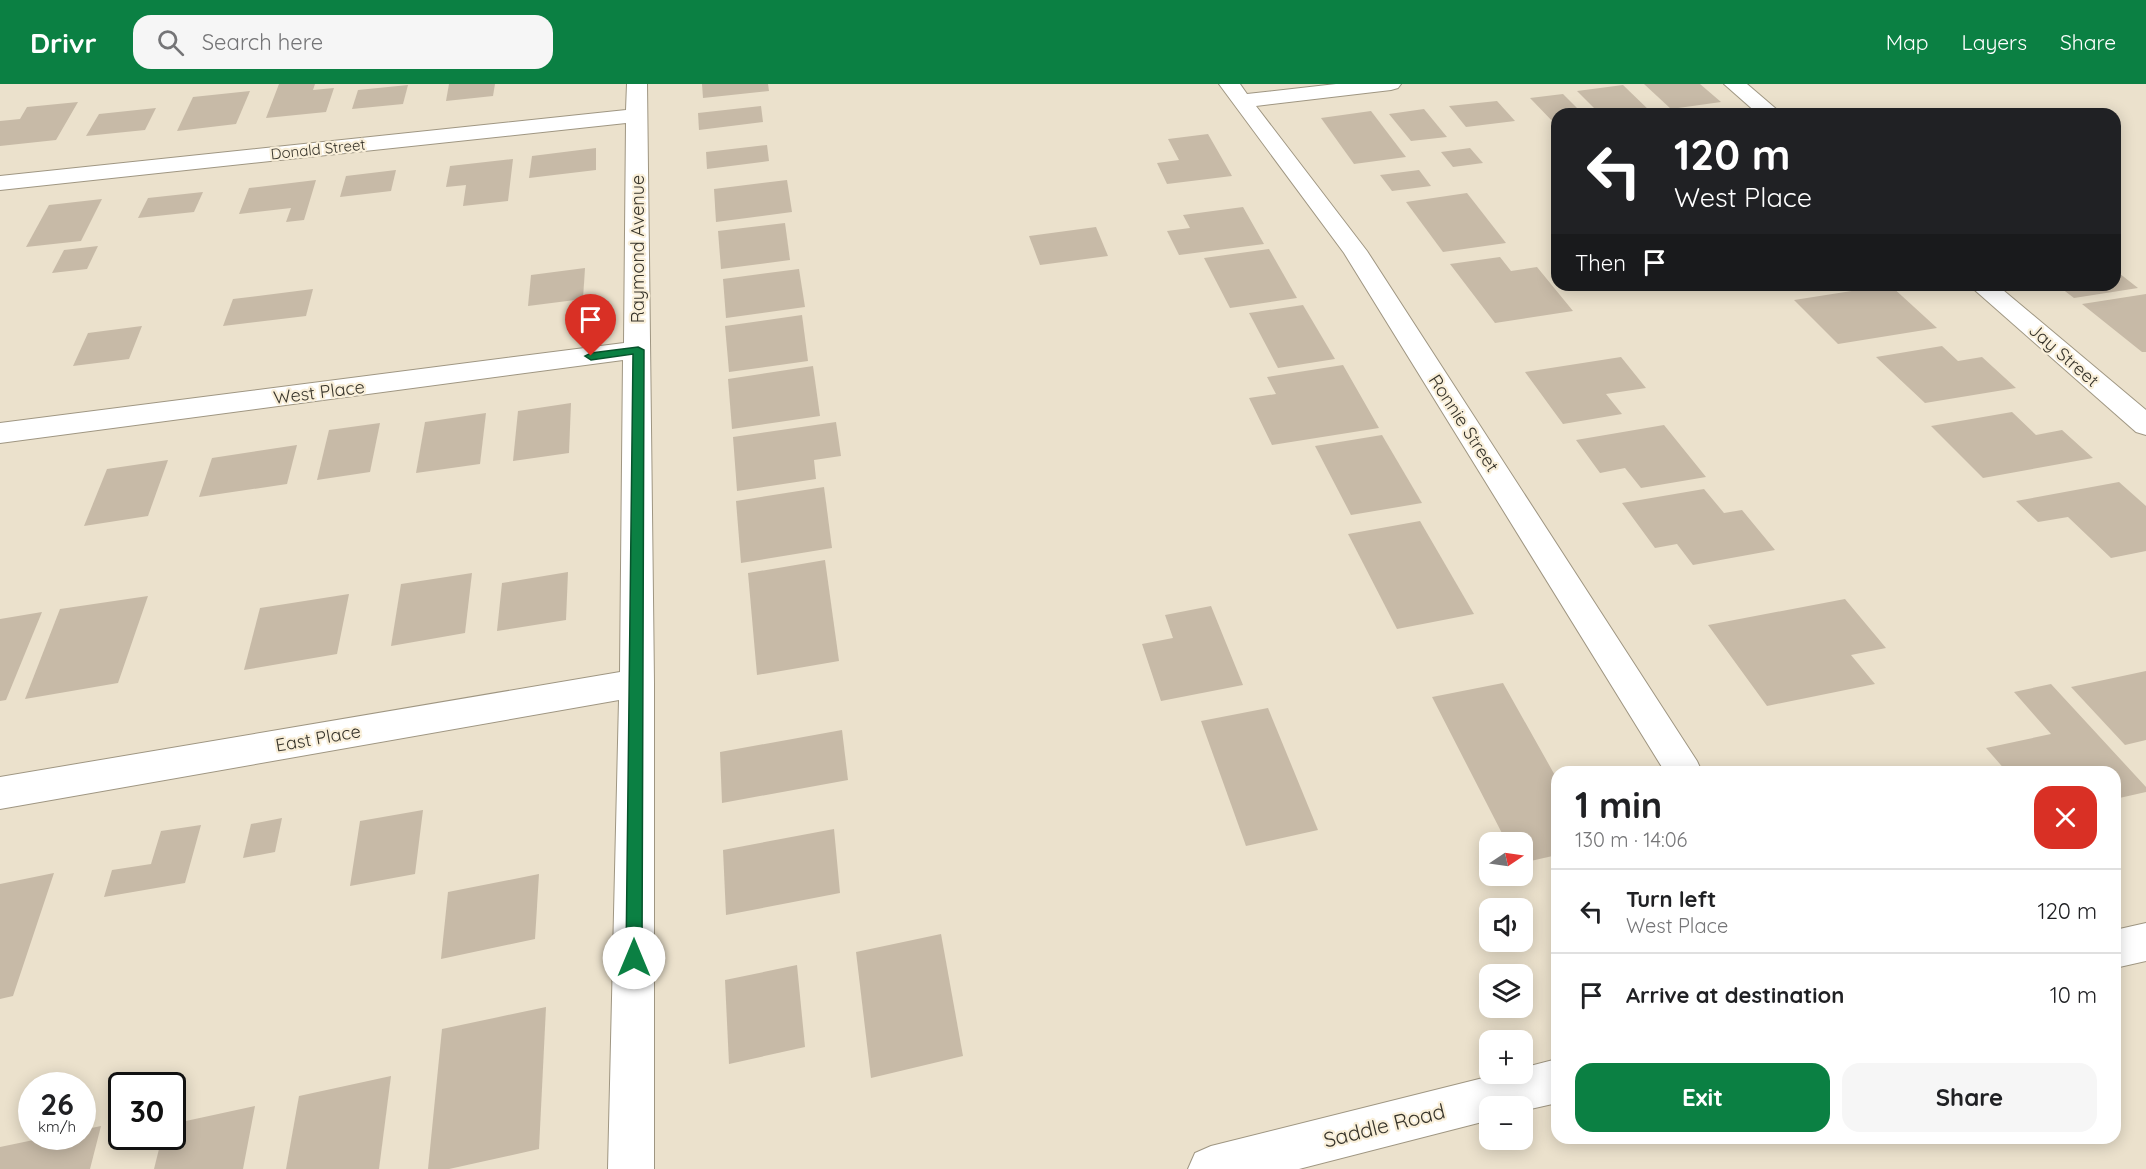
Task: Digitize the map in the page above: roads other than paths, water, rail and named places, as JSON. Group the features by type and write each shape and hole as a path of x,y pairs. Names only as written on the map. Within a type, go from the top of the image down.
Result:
{"street":[{"path":"1235,93 1391,84"},
{"path":"1734,84 1764,108"},
{"name":"Ronnie Street","path":"1235,93 1355,251 1680,766"},
{"name":"Donald Street","path":"0,183 637,99"},
{"name":"Raymond Avenue","path":"631,1169 637,683 637,99"},
{"name":"Jay Street","path":"1989,291 2146,425"},
{"name":"West Place","path":"0,433 638,350"},
{"name":"East Place","path":"0,794 637,683"},
{"path":"2121,948 2146,942"},
{"name":"Saddle Road","path":"1211,1169 1551,1083"}]}
